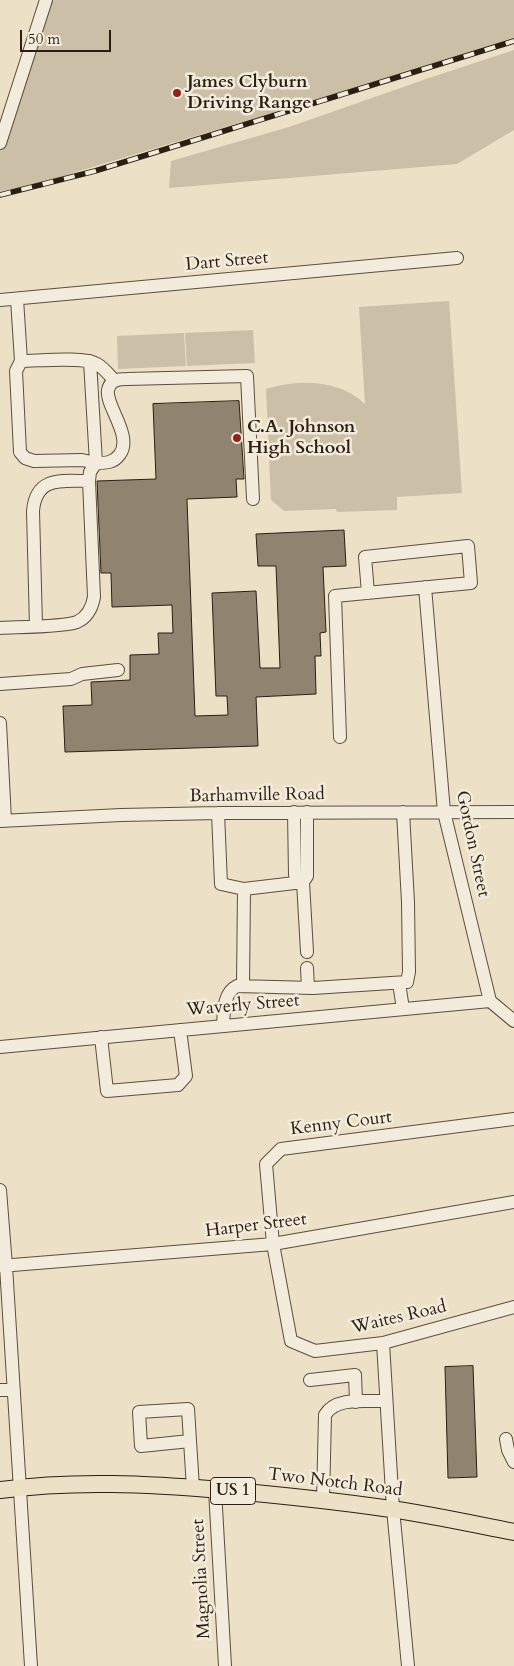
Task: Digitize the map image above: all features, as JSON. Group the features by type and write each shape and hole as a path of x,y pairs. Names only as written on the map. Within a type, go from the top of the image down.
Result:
{"main road":[{"name":"Two Notch Road","path":"0,1490 130,1483 323,1500 393,1509 514,1530"}],"street":[{"path":"0,142 46,0"},
{"name":"Dart Street","path":"0,300 457,258"},
{"path":"17,299 21,361 16,371 20,452 25,458 34,460 82,460 96,463 115,460 120,455 123,446 123,435 108,394 109,387 115,381 127,379 247,376 253,499"},
{"path":"21,361 90,361 99,365 115,381"},
{"path":"0,628 72,624 84,618 91,608 94,597 90,472 96,463 90,361"},
{"path":"36,626 33,511 35,497 42,488 58,481 90,481"},
{"path":"340,737 335,596 368,593 425,587 471,583 468,546 365,557 368,593"},
{"name":"Gordon Street","path":"425,587 444,812 490,1000"},
{"path":"0,684 71,680 82,674 118,670"},
{"path":"0,723 2,821"},
{"path":"301,812 295,875 303,882 307,952"},
{"path":"222,1026 225,1001 233,988 243,985 308,988 407,982 409,972 403,812"},
{"name":"Barhamville Road","path":"2,821 121,815 218,813 514,812"},
{"path":"218,813 221,884 244,889 303,882"},
{"path":"243,985 244,889"},
{"path":"307,968 308,988"},
{"path":"399,983 403,1008"},
{"path":"490,1000 514,1021"},
{"name":"Waverly Street","path":"0,1047 490,1000"},
{"path":"101,1037 107,1091 170,1086 178,1085 186,1076 180,1030"},
{"name":"Kenny Court","path":"291,1340 273,1244 266,1164 281,1150 514,1119"},
{"path":"0,1190 3,1266 14,1390 31,1666"},
{"name":"Harper Street","path":"3,1266 273,1244 514,1202"},
{"name":"Waites Road","path":"291,1340 315,1351 383,1344 514,1307"},
{"path":"383,1344 393,1509 408,1666"},
{"path":"310,1380 355,1375 356,1402"},
{"path":"0,1390 14,1390"},
{"path":"323,1500 325,1415 328,1409 340,1402 386,1401"},
{"path":"190,1441 141,1446 139,1412 188,1409 193,1488"},
{"path":"506,1439 508,1450 514,1462"},
{"name":"Magnolia Street","path":"215,1490 225,1666"}],"shaded area":[{"name":"James Clyburn Driving Range","path":"46,0 514,0 514,40 0,195 0,143"},
{"path":"514,50 514,130 457,164 169,188 171,161 289,127"},
{"path":"449,301 462,493 397,497 397,510 337,512 336,509 284,511 271,500 266,389 291,384 318,383 343,390 365,404 359,307"},
{"path":"253,330 255,363 187,366 185,333"},
{"path":"184,333 186,366 118,369 117,336"}],"building":[{"path":"239,401 244,479 236,479 237,497 187,499 195,716 228,715 227,696 216,696 212,593 256,591 260,668 280,668 276,566 258,566 256,534 344,530 346,566 323,567 326,632 320,633 321,656 315,656 316,694 256,697 258,746 65,752 63,706 92,705 91,682 130,680 130,655 159,654 158,633 173,633 172,605 112,607 111,573 101,573 97,481 156,479 153,404"},
{"path":"473,1366 477,1477 448,1478 445,1367"}],"railway":[{"path":"0,195 95,171 514,41"}],"place":[{"name":"James Clyburn Driving Range","path":"177,93"},
{"name":"C.A. Johnson High School","path":"237,438"}]}
